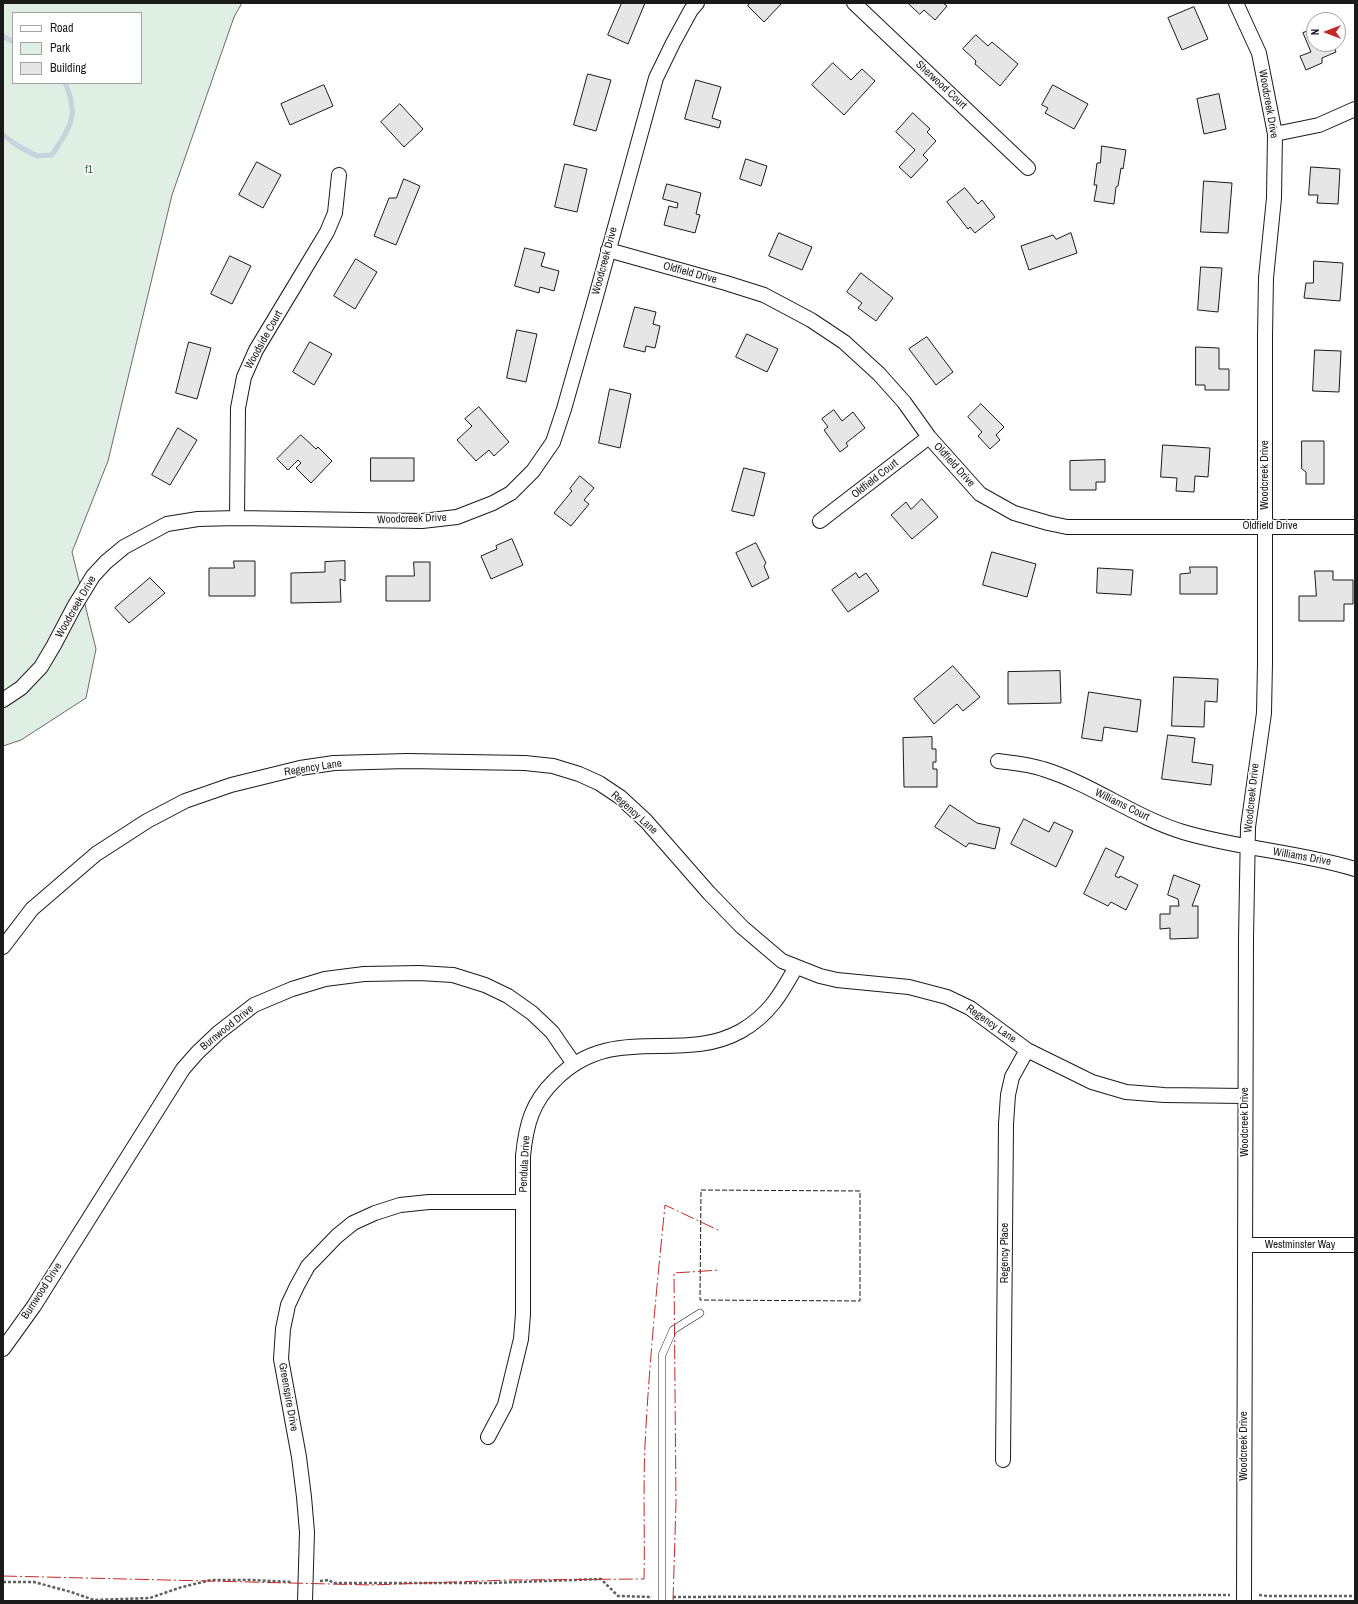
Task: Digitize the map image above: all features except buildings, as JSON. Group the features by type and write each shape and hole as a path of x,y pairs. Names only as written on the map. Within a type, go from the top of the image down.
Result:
{"street":[{"name":"Woodcreek Drive","path":"3,700 21,688 41,667 74,606 93,576 106,562 124,547 166,524 198,519 237,518 422,521 457,517 493,503 511,493 533,471 553,442 564,409 656,78 691,10 697,3"},
{"name":"Sherwood Court","path":"854,3 1028,168"},
{"name":"Woodcreek Drive","path":"1236,3 1259,54 1275,134 1274,198 1266,278 1264,713 1248,827 1245,1096 1244,1598"},
{"path":"1275,134 1319,125 1355,110"},
{"name":"Woodside Court","path":"237,518 238,408 244,377 256,350 308,264 335,213 339,175"},
{"name":"Oldfield Drive","path":"608,250 726,282 764,295 811,320 844,342 879,374 904,402 929,437 980,494 1014,513 1048,523 1067,526 1355,527"},
{"name":"Oldfield Court","path":"820,521 929,437"},
{"name":"Regency Lane","path":"3,947 32,909 96,854 147,821 186,801 238,784 300,768 334,763 407,761 525,763 553,766 599,783 620,797 646,821 709,893 742,927 782,961 820,976 837,980 909,987 930,992 970,1008 1027,1050 1092,1082 1126,1092 1245,1096"},
{"name":"Williams Court","path":"998,761 1042,768 1182,832 1248,848"},
{"name":"Williams Drive","path":"1248,848 1336,863 1355,869"},
{"name":"Pendula Drive","path":"488,1437 505,1405 521,1339 523,1314 524,1150 525,1137 530,1117 536,1104 547,1088 562,1072 582,1059 598,1052 616,1048 710,1043 741,1031 759,1018 776,1001 796,967"},
{"name":"Burnwood Drive","path":"3,1349 34,1306 183,1069 218,1033 254,1005 292,989 326,979 364,974 419,973 453,975 485,985 508,996 532,1014 552,1032 574,1064"},
{"name":"Regency Place","path":"1003,1460 1006,1124 1008,1095 1012,1077 1027,1050"},
{"name":"Greenspire Drive","path":"306,1601 307,1532 304,1497 299,1457 281,1359 283,1329 288,1305 308,1266 337,1236 354,1223 375,1213 400,1205 429,1202 523,1202"},
{"name":"Westminster Way","path":"1245,1245 1355,1245"}],"lane":[{"path":"662,1599 662,1355 673,1330 700,1313"}],"path":[{"path":"3,1582 34,1582 94,1600 150,1598 182,1587 210,1580 252,1580 306,1583 329,1580 330,1582 336,1583 601,1580 618,1596 662,1599 1244,1598 1260,1594 1267,1596 1355,1596"}],"green space":[{"name":"f1","path":"3,3 242,3 234,17 172,195 108,461 72,552 96,649 86,698 21,740 3,746"}],"waterway":[{"path":"3,36 12,41"},
{"path":"3,135 18,146 37,156 52,155 64,137 71,121 72,104 65,84"}],"fence":[{"path":"701,1190 860,1191 860,1301 700,1300 701,1190"}],"power":[{"path":"3,1576 371,1585 509,1580 644,1579 645,1445 665,1205 720,1231"},
{"path":"673,1601 676,1503 674,1273 720,1270"}]}
